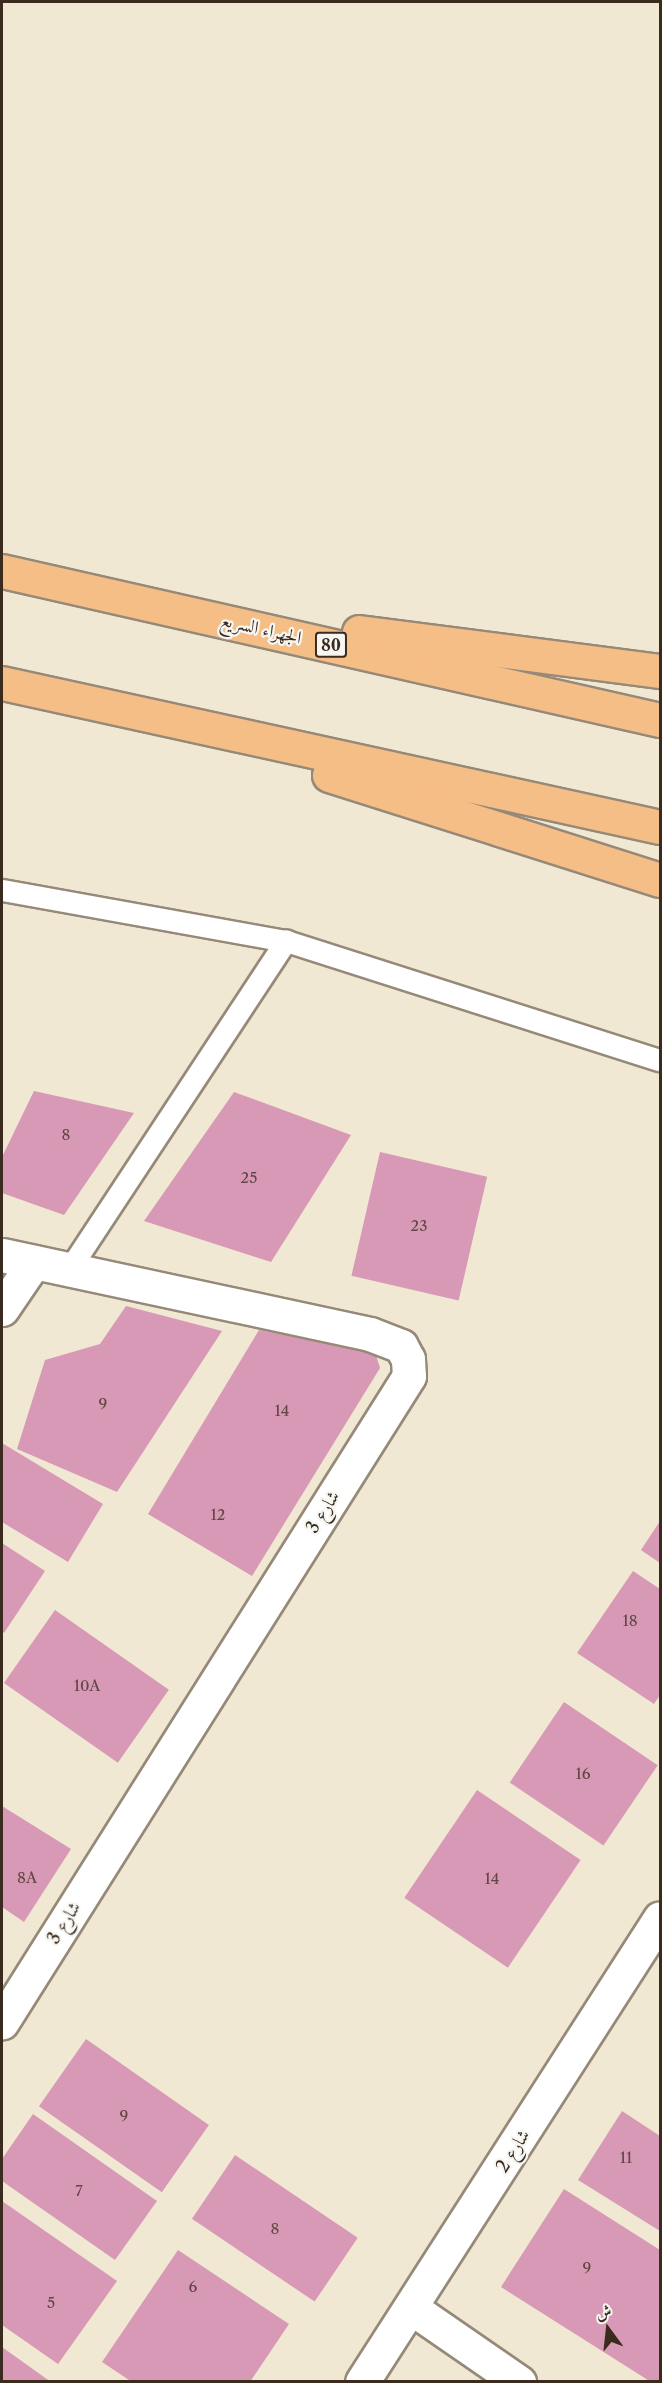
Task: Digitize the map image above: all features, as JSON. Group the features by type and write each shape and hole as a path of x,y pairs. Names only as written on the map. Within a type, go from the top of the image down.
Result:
{"highway":[{"name":"الجهراء السريع","path":"2,571 660,720"},
{"path":"168,607 660,671"},
{"path":"2,683 660,827"},
{"path":"139,714 660,880"}],"street":[{"name":"شارع 3","path":"2,1255 370,1334 401,1346 408,1359 409,1376 2,2022"},
{"path":"2,1309 34,1262"},
{"name":"شارع 2","path":"362,2382 413,2308 660,1918"},
{"path":"413,2308 519,2382"}],"lane":[{"path":"2,890 286,940 660,1060"},
{"path":"68,1271 286,940"}],"building":[{"path":"34,1091 134,1113 64,1215 2,1193 2,1157"},
{"path":"234,1092 351,1135 271,1262 144,1221"},
{"path":"380,1152 487,1177 459,1300 351,1276"},
{"path":"126,1306 222,1331 117,1492 17,1449 45,1360 100,1344"},
{"path":"259,1330 375,1352 380,1368 252,1576 148,1514"},
{"path":"2,1443 103,1504 68,1562 2,1522"},
{"path":"660,1521 660,1563 641,1550"},
{"path":"2,1543 45,1571 4,1633 2,1631"},
{"path":"633,1571 660,1589 660,1695 654,1704 577,1653"},
{"path":"55,1610 169,1690 118,1763 4,1683"},
{"path":"564,1702 658,1765 603,1846 510,1782"},
{"path":"477,1790 581,1860 508,1968 404,1898"},
{"path":"2,1806 71,1849 24,1922 2,1907"},
{"path":"86,2039 209,2125 162,2192 39,2106"},
{"path":"622,2111 660,2136 660,2231 578,2180"},
{"path":"33,2114 157,2201 115,2260 2,2181 2,2159"},
{"path":"235,2155 358,2238 315,2302 192,2219"},
{"path":"564,2189 660,2250 660,2382 651,2382 501,2287"},
{"path":"2,2201 117,2281 58,2364 2,2325"},
{"path":"178,2250 289,2324 250,2382 132,2382 102,2362"},
{"path":"2,2347 51,2382 2,2382"}]}
